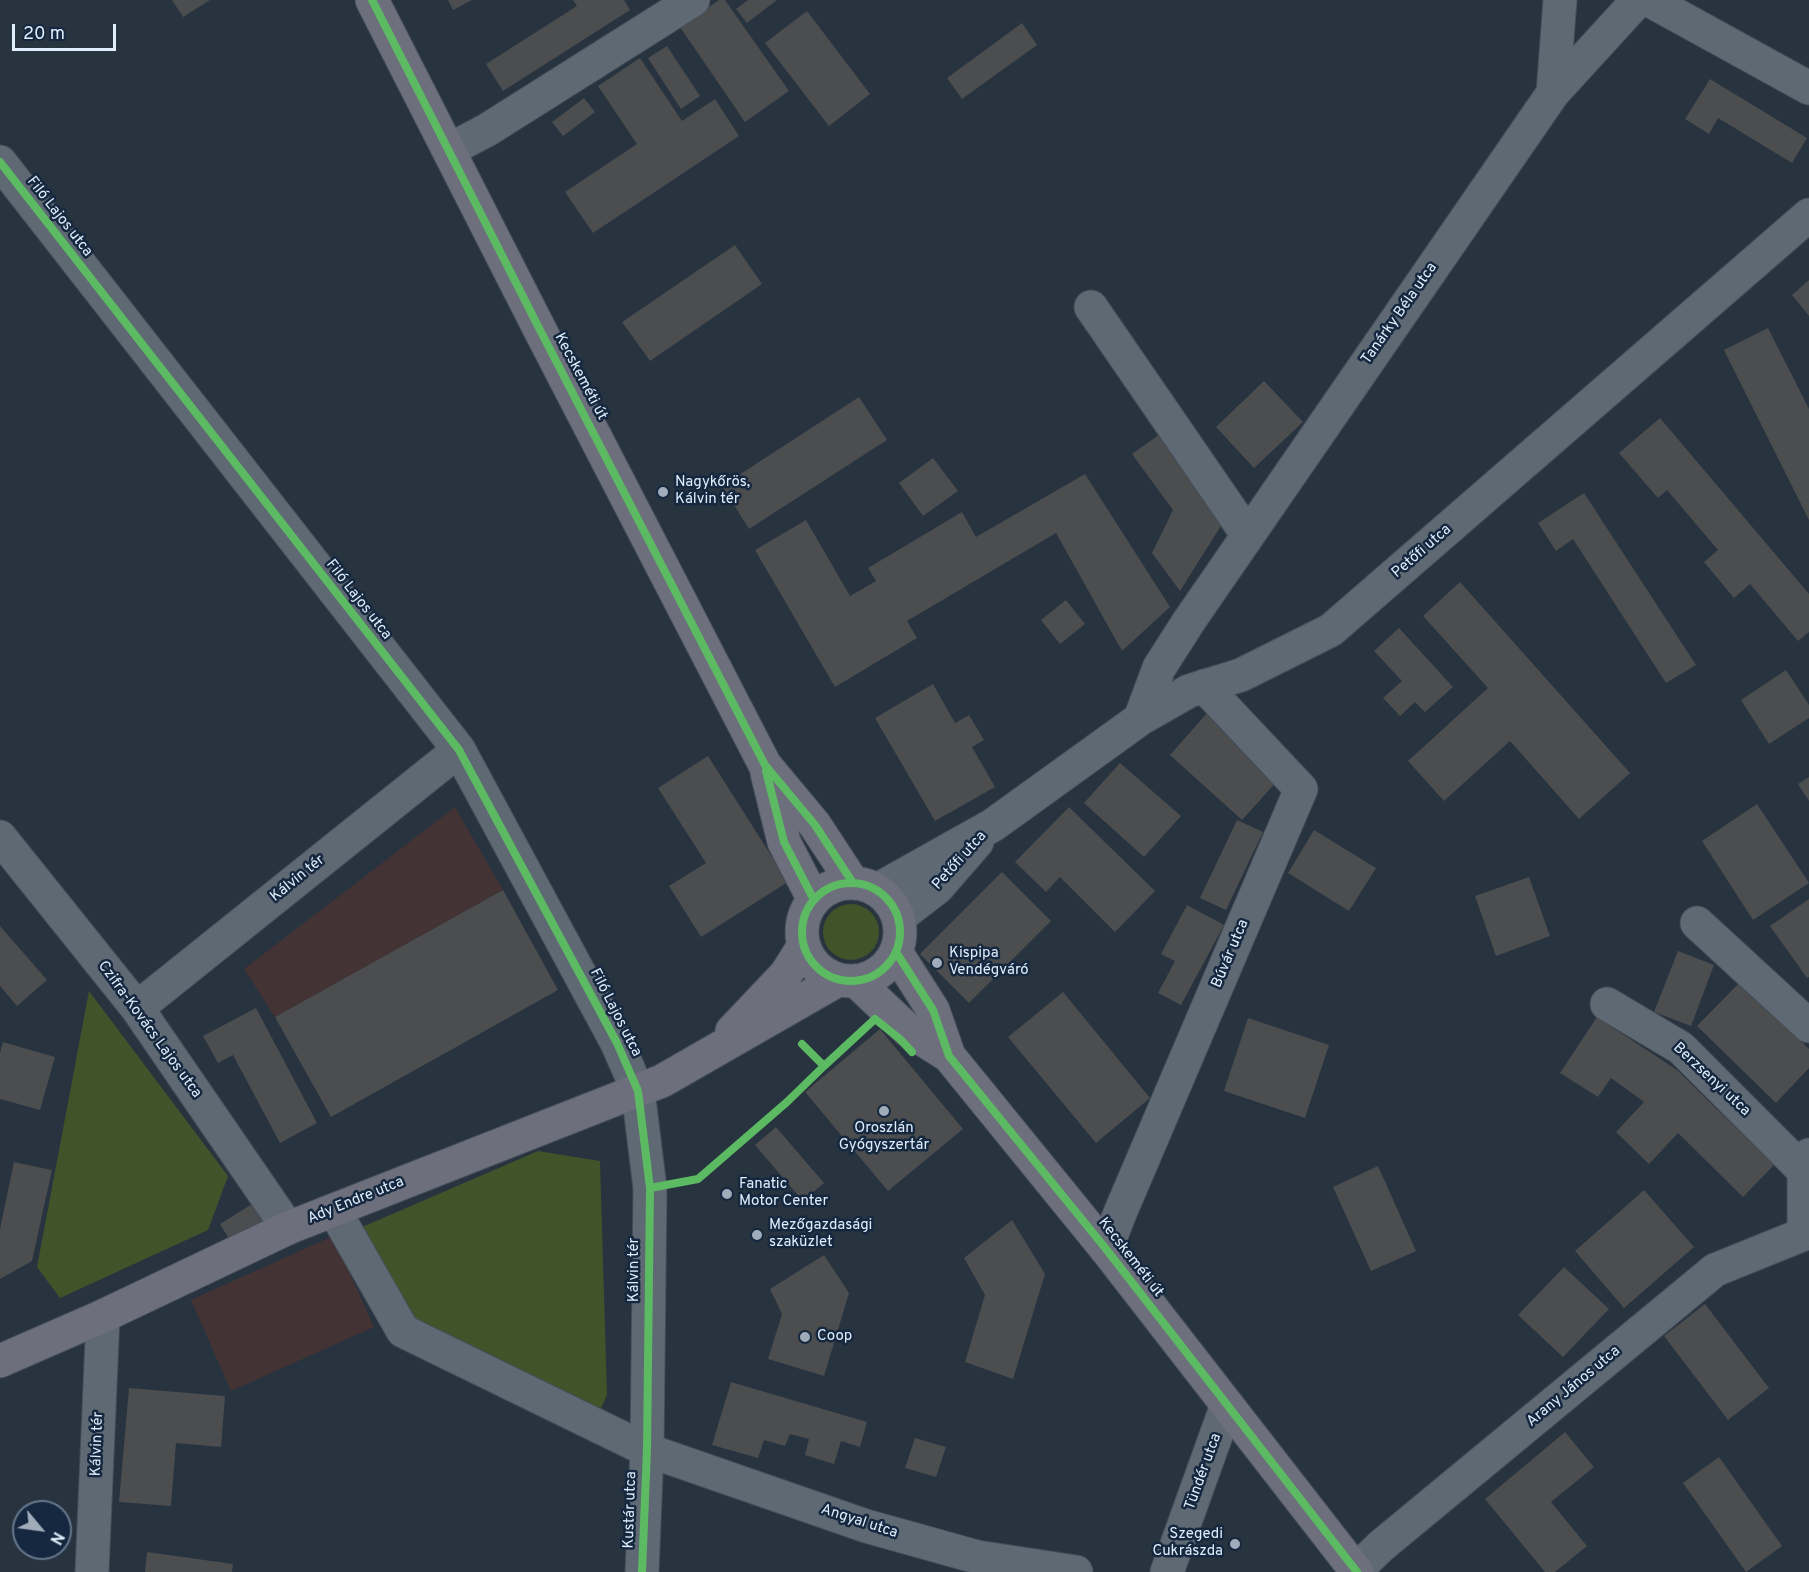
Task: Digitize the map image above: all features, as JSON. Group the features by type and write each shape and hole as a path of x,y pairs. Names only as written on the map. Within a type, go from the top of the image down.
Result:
{"main road":[{"name":"Kecskeméti út","path":"372,0 765,765 865,886"},
{"name":"Kecskeméti út","path":"765,765 784,842 814,900"},
{"path":"865,886 894,907 901,930 896,952 887,966 873,976 848,981 816,968 808,958 803,947 802,922 814,900 831,887 865,886"},
{"name":"Ady Endre utca","path":"715,1050 786,974 803,947"},
{"name":"Kecskeméti út","path":"896,952 933,1010 949,1056"},
{"name":"Kecskeméti út","path":"848,981 909,1031 949,1056 1107,1249 1356,1571"},
{"name":"Ady Endre utca","path":"0,1361 103,1316 288,1228 662,1081 715,1050 848,981"}],"street":[{"path":"449,150 487,130 693,0"},
{"path":"1553,93 1560,0"},
{"name":"Tanárky Béla utca","path":"1140,719 1159,668 1247,534 1553,93 1638,0"},
{"path":"1649,0 1809,88"},
{"name":"Filó Lajos utca","path":"0,162 459,750 617,1043 638,1090"},
{"name":"Petőfi utca","path":"865,886 993,825 1140,719 1189,691 1241,675 1331,630 1809,215"},
{"path":"1091,307 1247,534"},
{"name":"Búvár utca","path":"1107,1249 1120,1213 1301,789 1204,686"},
{"name":"Kálvin tér","path":"137,1008 459,750"},
{"name":"Petőfi utca","path":"898,918 937,888 993,825"},
{"name":"Czifra-Kovács Lajos utca","path":"0,837 137,1008 288,1228"},
{"path":"1697,923 1809,1026"},
{"name":"Berzsenyi utca","path":"1606,1004 1681,1048 1806,1163 1807,1232"},
{"name":"Kálvin tér","path":"638,1090 650,1188 647,1450"},
{"path":"334,1210 403,1331 647,1450"},
{"name":"Arany János utca","path":"1356,1571 1382,1546 1715,1269 1807,1232"},
{"name":"Kálvin tér","path":"92,1572 103,1316"},
{"name":"Tündér utca","path":"1167,1572 1227,1405"},
{"name":"Kustár utca","path":"642,1572 647,1450"},
{"name":"Angyal utca","path":"647,1450 866,1526 977,1557 1076,1572"}],"shaded area":[{"path":"455,807 503,890 275,1017 244,969"},
{"path":"333,1236 374,1327 231,1391 191,1300"}],"green space":[{"path":"845,904 857,904 867,908 875,916 879,932 875,948 867,956 857,960 845,960 835,956 827,948 823,938 823,926 827,916 835,908"},
{"path":"89,991 228,1176 208,1230 60,1298 37,1267"},
{"path":"538,1151 600,1161 607,1395 601,1408 589,1414 422,1333 360,1228"}],"building":[{"path":"172,0 210,0 183,17"},
{"path":"448,0 472,0 453,10"},
{"path":"573,0 624,0 630,10 503,91 486,64 577,6"},
{"path":"719,0 725,0 789,91 745,122 680,27"},
{"path":"748,0 777,0 747,23 736,9"},
{"path":"807,11 870,94 829,126 765,43"},
{"path":"1022,23 1037,45 962,99 947,78"},
{"path":"667,46 700,96 681,109 648,58"},
{"path":"640,58 682,121 715,99 739,136 593,233 565,192 637,144 598,86"},
{"path":"1710,79 1807,138 1792,163 1718,118 1709,134 1685,119"},
{"path":"584,98 595,112 563,136 552,122"},
{"path":"735,245 762,284 650,361 622,322"},
{"path":"1809,280 1809,316 1792,295"},
{"path":"1768,328 1809,409 1809,520 1724,350"},
{"path":"1264,381 1303,422 1254,468 1216,427"},
{"path":"859,397 887,440 749,529 722,486"},
{"path":"1660,418 1809,594 1809,632 1798,641 1750,584 1734,598 1704,562 1718,550 1667,490 1658,498 1619,453"},
{"path":"1160,434 1224,521 1180,591 1152,553 1173,510 1132,454"},
{"path":"933,458 958,491 923,516 899,483"},
{"path":"1085,474 1170,607 1122,651 1056,533 907,621 917,638 835,687 755,550 806,520 850,596 876,581 868,568 962,512 976,537"},
{"path":"1584,493 1696,665 1666,683 1573,539 1556,551 1538,523"},
{"path":"1460,582 1630,773 1579,819 1510,741 1444,801 1408,761 1488,688 1423,616"},
{"path":"1066,600 1085,624 1060,644 1041,620"},
{"path":"1399,628 1453,687 1425,712 1415,702 1400,716 1383,698 1402,681 1374,651"},
{"path":"1786,670 1809,705 1809,718 1769,744 1741,700"},
{"path":"933,684 955,723 969,715 984,740 972,747 995,787 935,821 875,718"},
{"path":"1208,712 1280,778 1242,820 1170,755"},
{"path":"708,756 788,882 701,937 669,886 706,863 658,788"},
{"path":"1120,763 1181,816 1144,857 1084,803"},
{"path":"1809,777 1809,801 1798,784"},
{"path":"1757,804 1809,883 1753,920 1702,841"},
{"path":"1069,807 1155,891 1115,932 1060,877 1046,892 1015,862"},
{"path":"1237,820 1263,832 1226,910 1200,898"},
{"path":"1314,830 1376,868 1349,911 1288,873"},
{"path":"1002,872 1051,921 969,1003 920,954"},
{"path":"1529,877 1550,936 1496,956 1475,896"},
{"path":"503,890 558,990 331,1117 275,1017"},
{"path":"1809,899 1809,977 1807,978 1770,926"},
{"path":"1187,905 1224,925 1181,1005 1158,993 1175,961 1161,954"},
{"path":"0,926 47,980 17,1006 0,986"},
{"path":"1678,951 1714,965 1691,1026 1654,1012"},
{"path":"1740,982 1809,1049 1809,1068 1776,1103 1697,1026"},
{"path":"1063,992 1150,1098 1096,1143 1008,1037"},
{"path":"256,1008 317,1123 280,1143 233,1055 218,1063 203,1036"},
{"path":"1597,1017 1677,1070 1774,1165 1743,1197 1678,1133 1649,1164 1616,1132 1644,1102 1611,1078 1598,1097 1560,1073"},
{"path":"1248,1018 1329,1045 1305,1118 1224,1091"},
{"name":"Oroszlán Gyógyszertár","path":"880,1029 963,1129 888,1191 805,1092"},
{"path":"3,1042 55,1057 40,1110 0,1099 0,1053"},
{"path":"776,1127 824,1183 803,1201 755,1145"},
{"path":"14,1162 52,1170 32,1261 0,1279 0,1229"},
{"path":"1378,1166 1416,1251 1371,1271 1333,1187"},
{"path":"1644,1190 1694,1247 1624,1308 1575,1251"},
{"path":"257,1201 270,1222 232,1244 220,1224"},
{"path":"1012,1220 1045,1274 1013,1379 965,1362 985,1295 964,1258"},
{"name":"Coop","path":"824,1255 849,1293 824,1376 768,1359 782,1314 770,1289"},
{"path":"1564,1267 1609,1309 1563,1357 1518,1315"},
{"path":"1705,1304 1769,1388 1728,1420 1664,1336"},
{"path":"731,1382 867,1422 860,1447 841,1441 834,1464 805,1455 809,1439 790,1434 785,1446 764,1440 758,1458 712,1445"},
{"path":"129,1388 225,1396 221,1447 176,1443 171,1506 119,1502"},
{"path":"1565,1432 1594,1467 1551,1502 1587,1546 1555,1572 1545,1572 1485,1499"},
{"path":"915,1438 946,1447 936,1477 905,1468"},
{"path":"1719,1457 1782,1546 1746,1572 1683,1483"},
{"path":"147,1552 233,1564 232,1572 145,1572"}],"cycle path":[{"path":"372,0 765,765 815,825 853,883"},
{"path":"0,162 459,750 617,1043 638,1091 650,1188 647,1450 642,1572"},
{"path":"766,771 784,842 814,900"},
{"path":"851,883 870,886 886,897 897,913 900,932 897,951 886,967 870,978 851,981 832,978 816,967 805,951 802,932 805,913 816,897 832,886 851,883"},
{"path":"896,952 933,1010 949,1056 1106,1249 1357,1572"},
{"path":"802,1044 824,1066 875,1019 912,1052"},
{"path":"650,1188 698,1179 787,1102 824,1066"}],"place":[{"name":"Nagykőrös, Kálvin tér","path":"663,492"},
{"name":"Kispipa Vendégváró","path":"937,963"},
{"name":"Oroszlán Gyógyszertár","path":"884,1111"},
{"name":"Fanatic Motor Center","path":"727,1194"},
{"name":"Mezőgazdasági szaküzlet","path":"757,1235"},
{"name":"Coop","path":"805,1337"},
{"name":"Szegedi Cukrászda","path":"1235,1544"}]}
